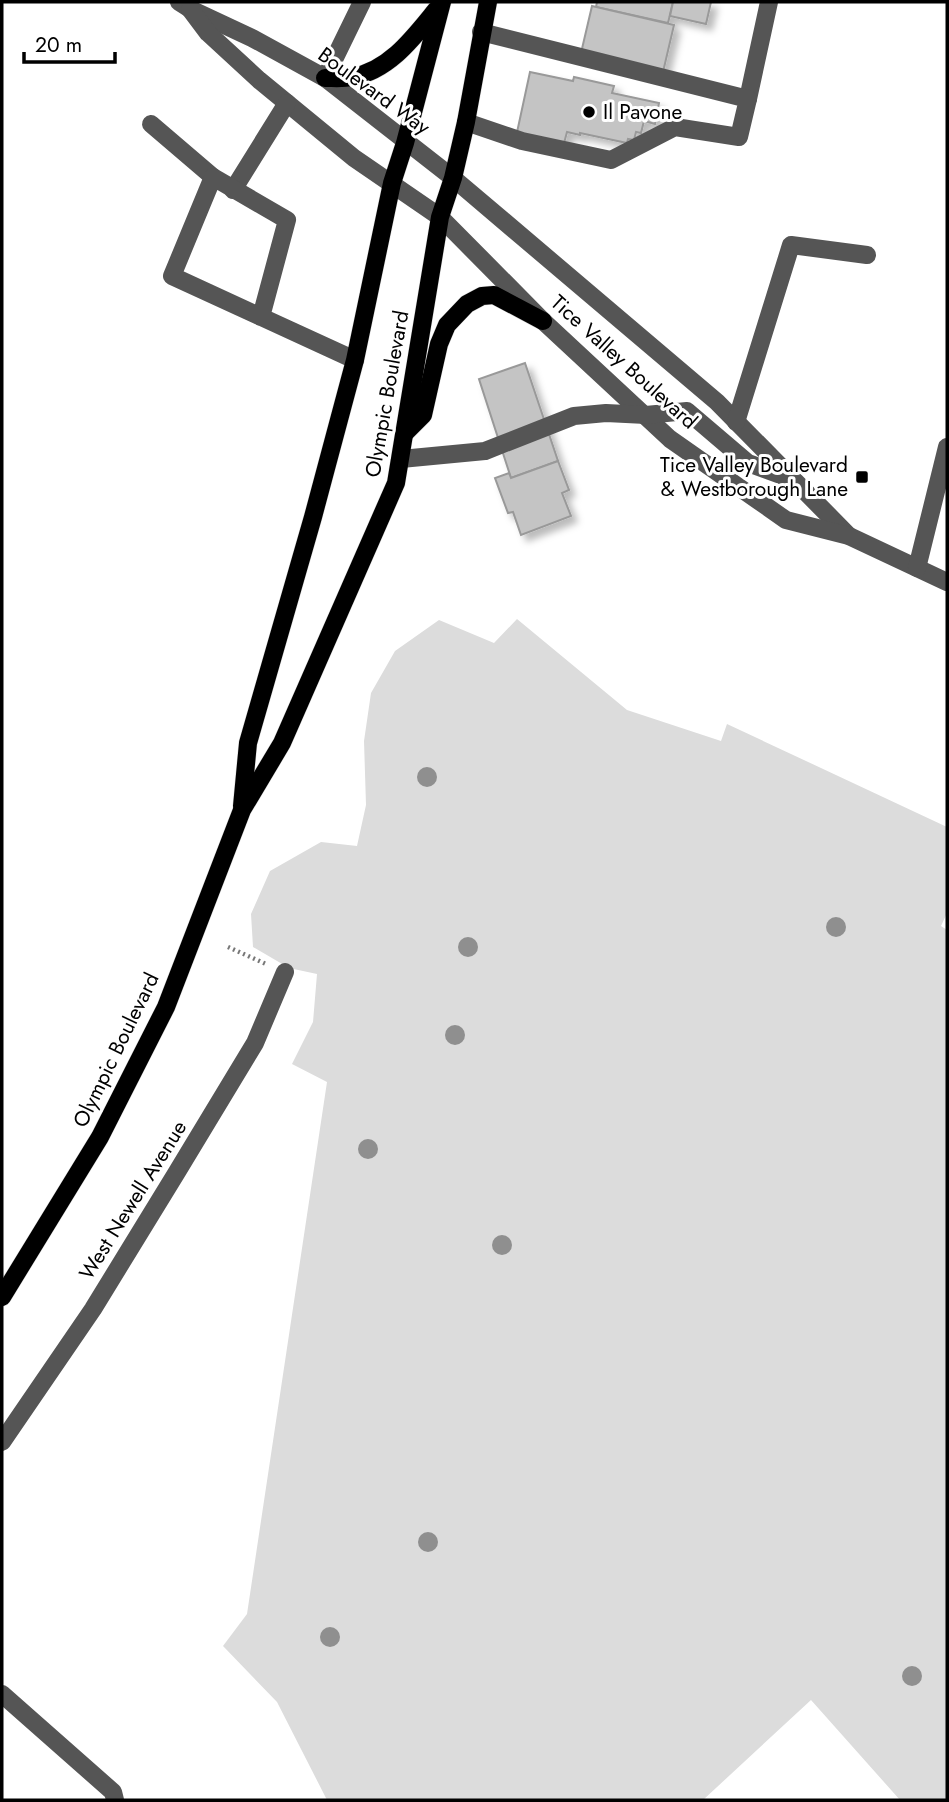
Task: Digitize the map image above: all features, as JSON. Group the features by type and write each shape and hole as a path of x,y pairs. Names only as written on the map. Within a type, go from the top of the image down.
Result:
{"main road":[{"name":"Olympic Boulevard","path":"2,1297 100,1137 166,1007 242,810 282,743 396,483 440,217 453,178 466,122 488,2"},
{"path":"325,78 351,78 374,70 391,60 414,37 441,3"},
{"name":"Olympic Boulevard","path":"242,810 248,743 355,360 392,184 441,3"},
{"path":"405,433 423,415 439,344 447,325 467,303 482,296 494,295 543,321"}],"street":[{"path":"325,78 362,2"},
{"path":"466,122 522,141 611,160 674,127 739,137 769,2"},
{"name":"Boulevard Way","path":"189,4 325,78 453,178"},
{"name":"Boulevard Way","path":"189,4 208,33 258,79 354,158 392,184"},
{"path":"481,32 748,99"},
{"path":"233,190 287,103"},
{"path":"151,124 212,177 287,220 261,317"},
{"path":"212,177 172,276 355,360"},
{"name":"Tice Valley Boulevard","path":"453,178 689,378 849,536"},
{"name":"Tice Valley Boulevard","path":"392,184 440,217 543,321 670,439 786,520 849,536 947,582"},
{"path":"736,422 791,244 867,255"},
{"path":"401,459 485,451 574,416 606,413 646,415 687,411 748,463 792,479"},
{"path":"917,568 947,447"},
{"name":"West Newell Avenue","path":"2,1442 93,1308 177,1172 254,1043 285,972"},
{"path":"2,1694 113,1792 115,1800"}],"path":[{"path":"228,947 285,972"}],"shaded area":[{"path":"517,619 627,710 721,741 727,724 947,827 947,913 941,926 947,930 947,1800 900,1800 811,1700 703,1800 327,1800 277,1702 223,1646 247,1614 327,1082 292,1064 313,1022 317,974 289,968 253,947 251,914 270,871 321,842 357,846 366,805 364,741 371,693 395,651 439,620 494,643"}],"building":[{"path":"597,2 673,2 668,23 596,7"},
{"path":"673,2 711,2 706,24 670,16"},
{"path":"592,6 674,25 663,72 581,53"},
{"name":"Il Pavone","path":"530,72 573,81 574,77 614,86 612,93 659,103 655,124 644,121 641,133 636,132 634,140 628,139 627,143 567,132 563,147 516,137"},
{"path":"525,363 558,461 511,478 479,379"},
{"path":"558,461 569,490 562,493 571,516 521,535 513,512 508,513 495,478 509,473 511,478"}],"place":[{"name":"Il Pavone","path":"589,112"},
{"name":"Tice Valley Boulevard & Westborough Lane","path":"862,477"}]}
